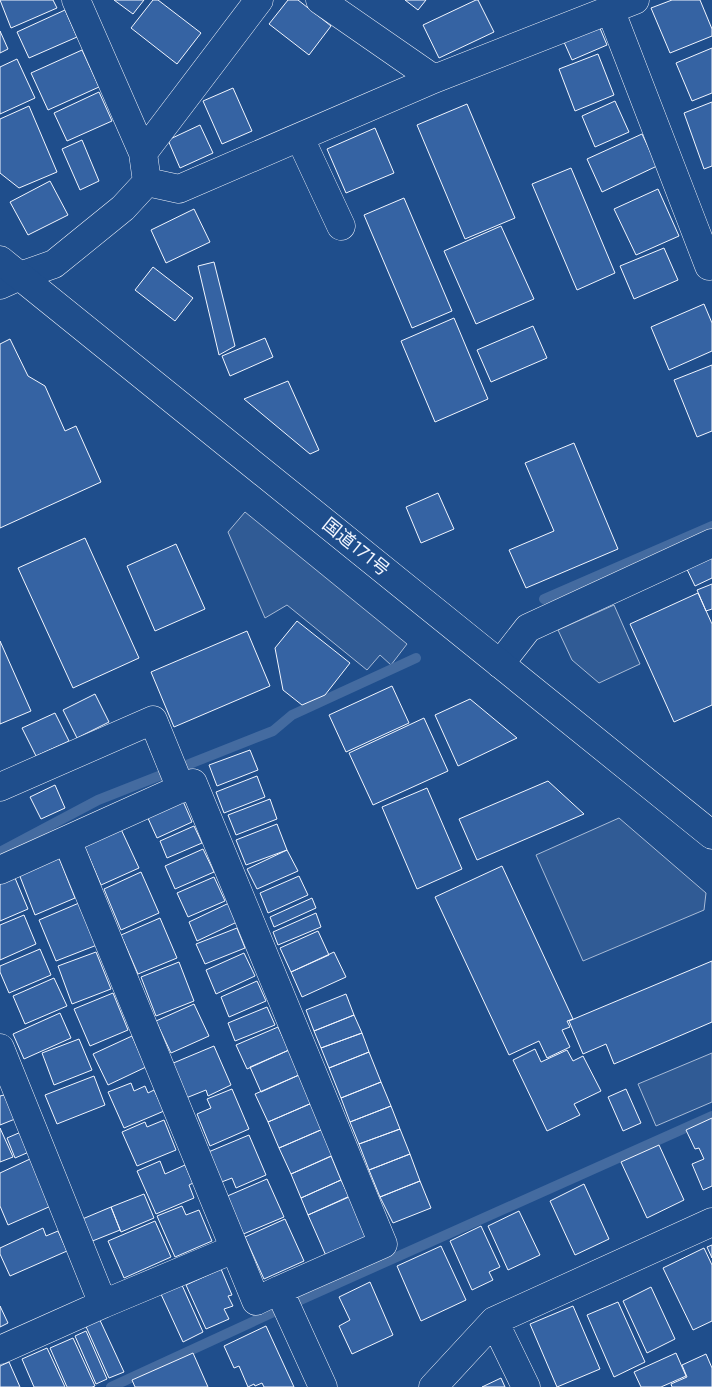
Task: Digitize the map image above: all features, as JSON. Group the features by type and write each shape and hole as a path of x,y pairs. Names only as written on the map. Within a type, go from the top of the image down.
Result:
{"main road":[{"path":"76,0 143,153 147,182"},
{"path":"143,153 259,0"},
{"path":"320,0 434,80"},
{"path":"147,182 179,190 434,80 622,3 711,267"},
{"path":"300,138 341,226"},
{"path":"7,274 54,264 123,208 147,182"},
{"name":"国道171号","path":"7,274 500,664 712,835"},
{"path":"500,664 528,628 712,543"},
{"path":"0,787 153,720 180,789"},
{"path":"0,870 193,783 383,1244 256,1300 67,840"},
{"path":"0,1048 104,1304"},
{"path":"433,1387 494,1321 712,1222"},
{"path":"0,1350 234,1249"},
{"path":"279,1290 323,1387"},
{"path":"494,1321 526,1387"}],"shaded area":[{"path":"245,512 407,644 391,665 380,655 367,670 287,605 265,618 228,532"},
{"path":"614,605 640,664 599,683 572,660 558,630"},
{"path":"619,818 706,893 704,910 583,961 536,855"},
{"path":"712,1053 712,1102 656,1126 638,1084"}],"building":[{"path":"0,0 53,0 57,8 11,28"},
{"path":"114,0 144,0 133,14"},
{"path":"153,0 158,0 201,33 177,64 131,28"},
{"path":"288,0 298,0 331,26 309,55 269,24"},
{"path":"405,0 426,0 418,10"},
{"path":"478,0 494,32 439,58 423,25"},
{"path":"672,0 700,0 712,29 712,36 670,53 651,8"},
{"path":"65,10 77,37 29,58 17,32"},
{"path":"599,26 607,45 572,60 564,42"},
{"path":"0,31 8,49 0,53"},
{"path":"712,48 712,93 692,101 676,63"},
{"path":"82,50 99,87 48,110 31,73"},
{"path":"598,54 614,95 575,111 559,69"},
{"path":"17,59 35,98 0,114 0,67"},
{"path":"233,88 252,131 222,144 203,101"},
{"path":"99,92 112,121 67,141 54,113"},
{"path":"615,101 629,132 595,147 582,116"},
{"path":"712,102 712,166 704,169 684,113"},
{"path":"467,104 515,218 465,239 417,125"},
{"path":"29,106 57,172 19,188 0,173 0,119"},
{"path":"200,125 213,153 180,168 168,140"},
{"path":"375,128 394,173 346,193 327,149"},
{"path":"642,134 657,166 602,192 587,159"},
{"path":"82,140 99,181 80,190 62,149"},
{"path":"571,168 615,273 577,290 532,184"},
{"path":"50,181 68,215 28,235 10,202"},
{"path":"658,189 679,236 636,255 614,209"},
{"path":"404,198 452,311 412,328 364,215"},
{"path":"194,209 210,242 166,263 151,230"},
{"path":"501,226 534,299 476,324 444,251"},
{"path":"664,248 678,280 634,299 620,266"},
{"path":"214,262 235,346 219,355 198,266"},
{"path":"153,267 193,298 175,321 135,290"},
{"path":"704,304 712,323 712,351 669,370 651,327"},
{"path":"454,318 488,399 435,422 401,341"},
{"path":"533,326 547,358 491,382 477,350"},
{"path":"265,338 273,357 230,376 222,356"},
{"path":"10,339 28,376 45,386 65,431 76,426 101,482 0,528 0,344"},
{"path":"712,365 712,431 697,437 674,380"},
{"path":"288,381 319,450 310,454 244,399"},
{"path":"574,443 618,549 526,588 509,550 554,531 525,463"},
{"path":"438,493 454,529 421,543 406,507"},
{"path":"85,538 139,658 73,688 18,568"},
{"path":"176,544 205,609 155,631 127,566"},
{"path":"712,550 712,578 695,586 684,563"},
{"path":"712,584 712,609 706,611 697,590"},
{"path":"698,593 712,624 712,705 674,722 630,624"},
{"path":"297,621 350,663 325,695 302,705 283,690 275,648"},
{"path":"247,631 270,686 174,727 151,672"},
{"path":"0,641 31,711 0,724"},
{"path":"392,686 409,723 346,752 329,715"},
{"path":"95,694 109,722 77,738 63,710"},
{"path":"470,699 517,738 458,766 435,715"},
{"path":"55,713 69,741 36,756 22,728"},
{"path":"424,718 448,771 373,805 349,753"},
{"path":"250,750 258,770 217,786 209,765"},
{"path":"257,776 265,797 224,813 216,792"},
{"path":"548,781 584,814 477,860 459,819"},
{"path":"55,785 65,808 41,819 30,797"},
{"path":"427,788 462,869 417,889 382,807"},
{"path":"182,799 192,822 157,838 147,816"},
{"path":"270,799 277,819 236,835 228,815"},
{"path":"277,824 287,850 246,865 236,840"},
{"path":"194,826 202,843 167,858 160,841"},
{"path":"120,827 139,868 101,885 83,843"},
{"path":"203,849 214,872 175,889 165,866"},
{"path":"287,850 298,871 257,889 247,869"},
{"path":"59,858 75,898 35,915 19,874"},
{"path":"502,866 573,1019 567,1021 570,1027 562,1030 570,1047 547,1058 539,1041 509,1055 435,897"},
{"path":"141,872 159,913 121,930 104,889"},
{"path":"299,876 308,895 268,913 260,893"},
{"path":"214,877 225,901 188,917 177,893"},
{"path":"15,878 28,909 0,921 0,884"},
{"path":"312,898 316,908 274,927 270,917"},
{"path":"79,903 97,945 56,961 39,920"},
{"path":"229,903 237,922 197,941 189,922"},
{"path":"316,913 321,927 278,945 273,932"},
{"path":"24,915 36,944 0,960 0,925"},
{"path":"160,918 177,958 138,974 121,935"},
{"path":"237,928 245,948 205,964 196,944"},
{"path":"318,931 329,955 291,972 280,948"},
{"path":"40,949 51,975 9,993 0,972 0,966"},
{"path":"96,952 111,989 72,1004 58,966"},
{"path":"334,952 346,977 302,997 291,972"},
{"path":"244,953 255,976 216,994 206,970"},
{"path":"712,961 712,1022 614,1064 606,1044 583,1054 569,1021"},
{"path":"179,962 194,1001 156,1016 141,977"},
{"path":"54,978 67,1006 25,1024 13,996"},
{"path":"257,981 266,1001 229,1017 221,997"},
{"path":"113,993 128,1030 90,1046 74,1009"},
{"path":"346,994 354,1015 314,1031 306,1010"},
{"path":"194,1004 209,1036 171,1053 156,1021"},
{"path":"267,1007 275,1025 235,1041 228,1023"},
{"path":"60,1013 71,1038 24,1059 13,1034"},
{"path":"354,1015 362,1033 321,1048 314,1031"},
{"path":"278,1027 289,1050 247,1069 236,1045"},
{"path":"362,1033 369,1052 329,1068 321,1048"},
{"path":"132,1036 146,1067 108,1085 93,1054"},
{"path":"79,1039 92,1070 54,1085 42,1053"},
{"path":"214,1046 231,1085 208,1096 206,1090 186,1098 171,1064"},
{"path":"535,1049 541,1062 567,1050 573,1061 583,1056 601,1091 574,1104 580,1115 547,1131 513,1060"},
{"path":"289,1050 299,1075 261,1092 250,1067"},
{"path":"369,1052 381,1082 341,1098 329,1068"},
{"path":"299,1075 312,1103 268,1122 255,1094"},
{"path":"94,1076 105,1105 57,1124 45,1095"},
{"path":"381,1082 391,1106 350,1122 341,1098"},
{"path":"131,1083 134,1091 145,1086 148,1093 154,1090 164,1111 124,1128 108,1092"},
{"path":"232,1089 249,1129 210,1146 197,1114 211,1108 207,1099"},
{"path":"626,1089 641,1123 623,1131 608,1097"},
{"path":"4,1095 15,1119 0,1125 0,1096"},
{"path":"312,1103 323,1129 279,1148 268,1122"},
{"path":"391,1106 400,1129 359,1144 350,1122"},
{"path":"712,1118 712,1186 703,1190 692,1164 704,1159 699,1148 695,1149 686,1130"},
{"path":"164,1120 176,1150 137,1166 122,1132 145,1122 147,1127"},
{"path":"0,1128 13,1157 0,1162"},
{"path":"323,1129 334,1155 291,1174 279,1148"},
{"path":"400,1129 410,1154 369,1170 359,1144"},
{"path":"21,1132 29,1152 15,1158 7,1138"},
{"path":"249,1135 266,1175 236,1188 232,1178 219,1183 206,1153"},
{"path":"659,1145 684,1200 647,1218 621,1162"},
{"path":"410,1154 420,1181 380,1197 369,1170"},
{"path":"331,1156 341,1180 301,1198 291,1174"},
{"path":"30,1159 51,1206 8,1225 0,1206 0,1173"},
{"path":"160,1161 165,1174 185,1165 193,1183 189,1185 194,1198 156,1214 137,1171"},
{"path":"267,1179 284,1217 241,1235 225,1197"},
{"path":"341,1180 349,1197 308,1215 301,1198"},
{"path":"420,1181 431,1208 393,1223 380,1197"},
{"path":"584,1184 609,1239 575,1255 550,1201"},
{"path":"144,1194 154,1218 121,1232 111,1207"},
{"path":"352,1195 367,1240 327,1258 308,1215"},
{"path":"182,1206 186,1215 199,1210 212,1241 175,1257 157,1216"},
{"path":"111,1207 120,1230 90,1242 80,1220"},
{"path":"519,1211 540,1255 508,1270 488,1226"},
{"path":"285,1219 304,1261 264,1279 245,1237"},
{"path":"155,1221 171,1257 124,1278 108,1241"},
{"path":"481,1226 500,1267 489,1272 493,1280 472,1290 450,1241"},
{"path":"43,1228 46,1236 58,1231 67,1251 10,1276 0,1254 0,1248"},
{"path":"712,1245 712,1258 707,1247"},
{"path":"441,1246 466,1300 421,1321 397,1266"},
{"path":"704,1248 712,1265 712,1321 693,1330 663,1268"},
{"path":"221,1269 232,1295 228,1296 233,1306 224,1309 229,1319 206,1329 186,1285"},
{"path":"370,1282 393,1335 352,1354 339,1326 350,1320 339,1297"},
{"path":"181,1283 203,1332 183,1342 160,1292"},
{"path":"651,1287 675,1339 647,1353 623,1301"},
{"path":"618,1302 645,1362 614,1377 587,1315"},
{"path":"0,1306 8,1323 0,1327"},
{"path":"573,1306 600,1369 557,1387 530,1324"},
{"path":"98,1316 124,1372 109,1378 84,1322"},
{"path":"266,1326 294,1387 264,1387 262,1383 248,1387 239,1366 234,1368 224,1346"},
{"path":"86,1331 107,1379 96,1384 75,1336"},
{"path":"73,1338 95,1386 67,1387 50,1348"},
{"path":"47,1348 65,1387 34,1387 22,1359"},
{"path":"193,1353 208,1387 135,1387 132,1380"},
{"path":"676,1353 686,1376 661,1387 641,1387 634,1372"},
{"path":"706,1354 712,1368 712,1387 672,1387 671,1384 687,1377 682,1365"},
{"path":"9,1362 20,1387 0,1387 0,1366"},
{"path":"501,1378 505,1387 482,1387"}],"waterway":[{"path":"544,599 712,526"},
{"path":"0,852 98,800 273,731 292,715 416,658"},
{"path":"111,1387 278,1310 712,1116"}]}
